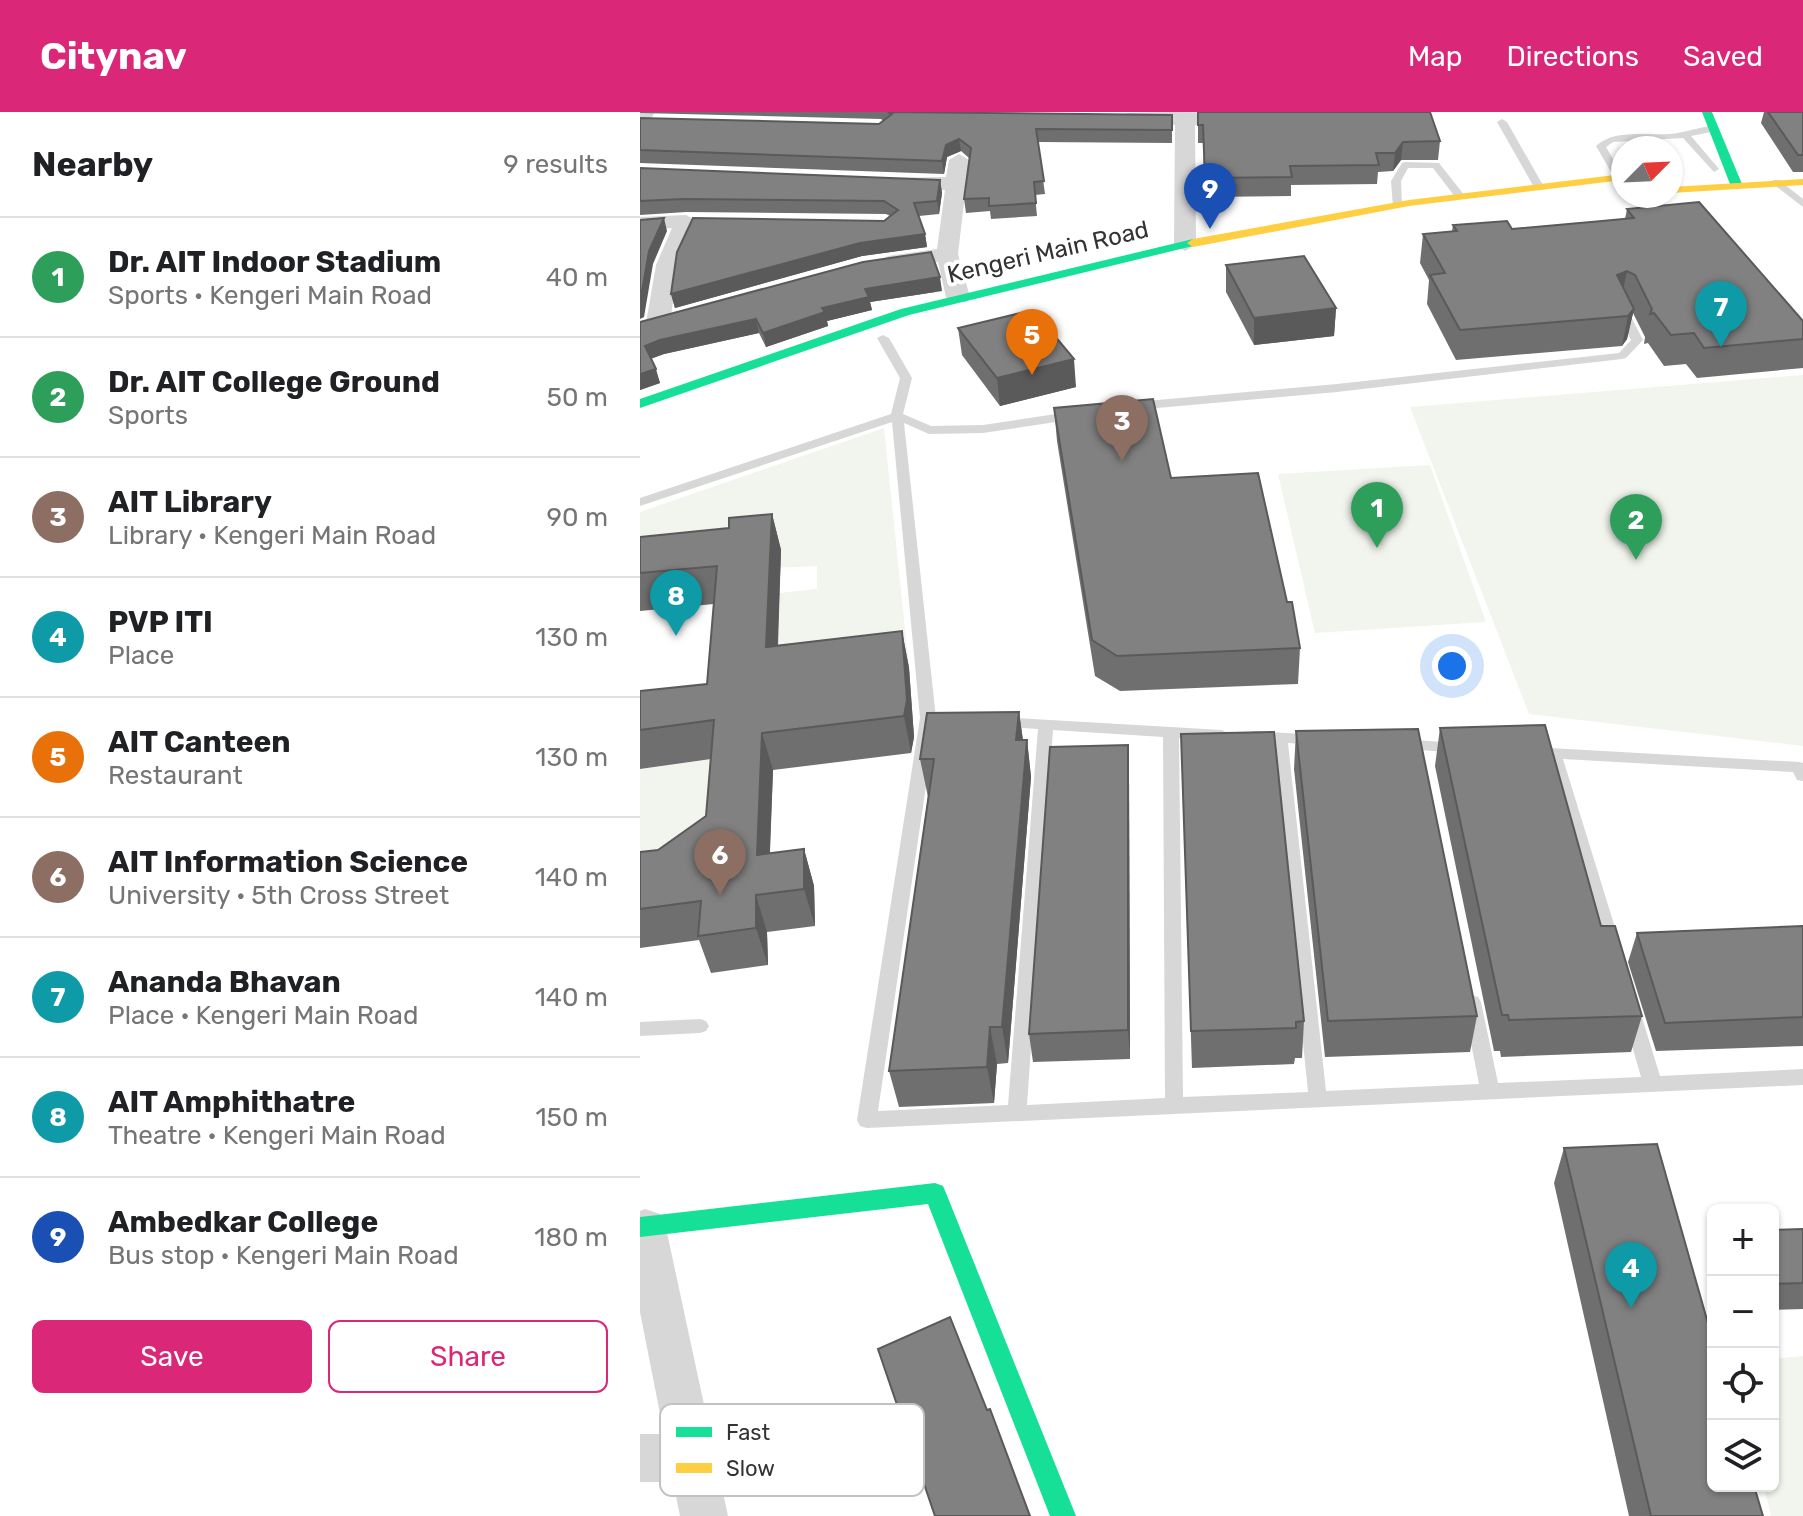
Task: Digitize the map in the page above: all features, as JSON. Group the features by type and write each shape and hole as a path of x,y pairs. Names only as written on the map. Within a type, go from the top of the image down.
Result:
{"main road":[{"path":"1710,120 1727,174"},
{"path":"1765,177 1803,167"},
{"path":"1683,172 1803,182"},
{"path":"1683,187 1727,174"},
{"name":"Kengeri Main Road","path":"640,404 905,312 1185,244 1460,196 1539,187 1611,184"},
{"name":"Kengeri Main Road","path":"640,418 966,311 1275,242 1611,185"},
{"path":"905,312 917,327"},
{"path":"642,1228 935,1193 1063,1516"}],"street":[{"path":"1185,244 1186,116"},
{"path":"1107,119 1186,116 1263,119"},
{"path":"958,297 947,254 959,160"},
{"path":"870,181 954,184"},
{"path":"640,224 694,221 667,265 649,326"},
{"path":"863,266 947,254"},
{"path":"649,326 688,315"},
{"path":"642,1228 680,1404"},
{"path":"700,1496 704,1516"}],"lane":[{"path":"1666,136 1685,135 1710,120"},
{"path":"1502,122 1539,187"},
{"path":"1685,135 1727,174"},
{"path":"1611,139 1601,146 1611,164"},
{"path":"1397,205 1396,181 1405,165 1436,165 1460,196"},
{"path":"1765,177 1803,204"},
{"path":"1125,407 1337,388 1622,356 1637,340 1620,306"},
{"path":"883,338 906,378 897,416 935,718 867,1120 1803,1077"},
{"path":"640,502 897,416 929,430 983,429 1093,412"},
{"path":"987,722 1342,741"},
{"path":"1017,1115 1046,725"},
{"path":"1171,732 1174,1106"},
{"path":"1280,738 1318,1100"},
{"path":"1388,744 1421,753 1479,749"},
{"path":"1509,751 1799,767 1803,776"},
{"path":"1553,753 1617,963"},
{"path":"1468,986 1490,1091"},
{"path":"1626,993 1653,1084"},
{"path":"640,1029 700,1026"}],"shaded area":[{"path":"1803,375 1803,746 1529,714 1410,407"},
{"path":"884,428 909,668 816,679 775,724 779,593 817,589 817,566 640,574 640,512"},
{"path":"1430,465 1486,622 1315,633 1278,474"},
{"path":"726,757 719,853 640,891 640,769"},
{"path":"1803,1356 1803,1516 1771,1516 1765,1492 1779,1492 1779,1358"}],"building":[{"path":"888,112 1172,115 1172,130 1036,129 1044,181 1034,182 1036,203 989,206 989,198 964,199 971,148 959,139 946,145 942,161 640,150 640,118 879,124 892,114"},
{"path":"1198,112 1430,112 1440,141 1403,142 1395,153 1376,153 1379,165 1290,166 1292,177 1205,178 1203,125 1198,125"},
{"path":"1768,112 1803,112 1803,155 1798,155"},
{"path":"640,168 940,180 937,201 914,203 925,234 860,243 671,294 677,252 693,218 884,221 898,210 884,201 640,201"},
{"path":"1699,202 1803,321 1803,339 1704,348 1694,333 1671,335 1654,313 1650,314 1652,309 1635,275 1627,271 1617,275 1634,309 1628,316 1460,330 1430,275 1445,273 1423,234 1457,231 1453,225 1507,221 1512,229 1602,221 1634,218 1627,209 1683,208 1683,204"},
{"path":"664,218 649,251 640,303 640,220"},
{"path":"931,252 940,277 865,289 869,297 822,308 825,312 763,333 756,319 660,340 645,346 656,369 640,374 640,322 863,262"},
{"path":"1304,256 1336,308 1254,318 1226,265"},
{"path":"1033,310 1074,359 997,378 958,328"},
{"path":"1153,399 1171,478 1258,473 1287,602 1292,602 1300,648 1117,656 1092,640 1054,408"},
{"path":"772,514 766,647 902,631 907,700 904,716 762,733 757,855 804,849 804,889 756,895 756,928 698,936 701,901 640,909 640,852 658,850 706,816 714,720 640,730 640,691 707,684 717,566 640,573 640,537 729,528 729,518"},
{"path":"1019,712 1016,740 1027,740 1002,1027 990,1027 987,1067 889,1071 934,759 920,759 927,713"},
{"path":"1545,725 1601,926 1615,926 1642,1016 1509,1020 1508,1015 1502,1015 1440,728"},
{"path":"1418,729 1477,1016 1328,1021 1296,731"},
{"path":"1274,732 1304,1021 1296,1022 1296,1028 1191,1031 1181,734"},
{"path":"1128,745 1128,1030 1029,1034 1050,747"},
{"path":"1803,926 1803,1017 1665,1023 1637,933"},
{"path":"1657,1144 1707,1320 1707,1492 1756,1492 1763,1516 1651,1516 1564,1148"},
{"path":"1803,1229 1803,1283 1779,1284 1779,1230"},
{"path":"950,1317 987,1410 990,1409 1030,1516 935,1516 924,1484 924,1404 897,1404 878,1349"}],"traffic: fast":[{"path":"1707,112 1736,184"},
{"path":"640,404 905,312 1193,243"},
{"path":"640,1227 935,1193 1063,1516"}],"traffic: slow":[{"path":"1193,243 1409,203 1611,178"},
{"path":"1683,189 1803,182"}],"place":[{"name":"Ambedkar College","path":"1210,229"},
{"name":"Ananda Bhavan","path":"1721,347"},
{"name":"AIT Canteen","path":"1032,375"},
{"name":"AIT Library","path":"1122,461"},
{"name":"Dr. AIT Indoor Stadium","path":"1377,548"},
{"name":"Dr. AIT College Ground","path":"1636,560"},
{"name":"AIT Amphithatre","path":"676,636"},
{"name":"AIT Information Science","path":"720,895"},
{"name":"PVP ITI","path":"1631,1308"}]}
